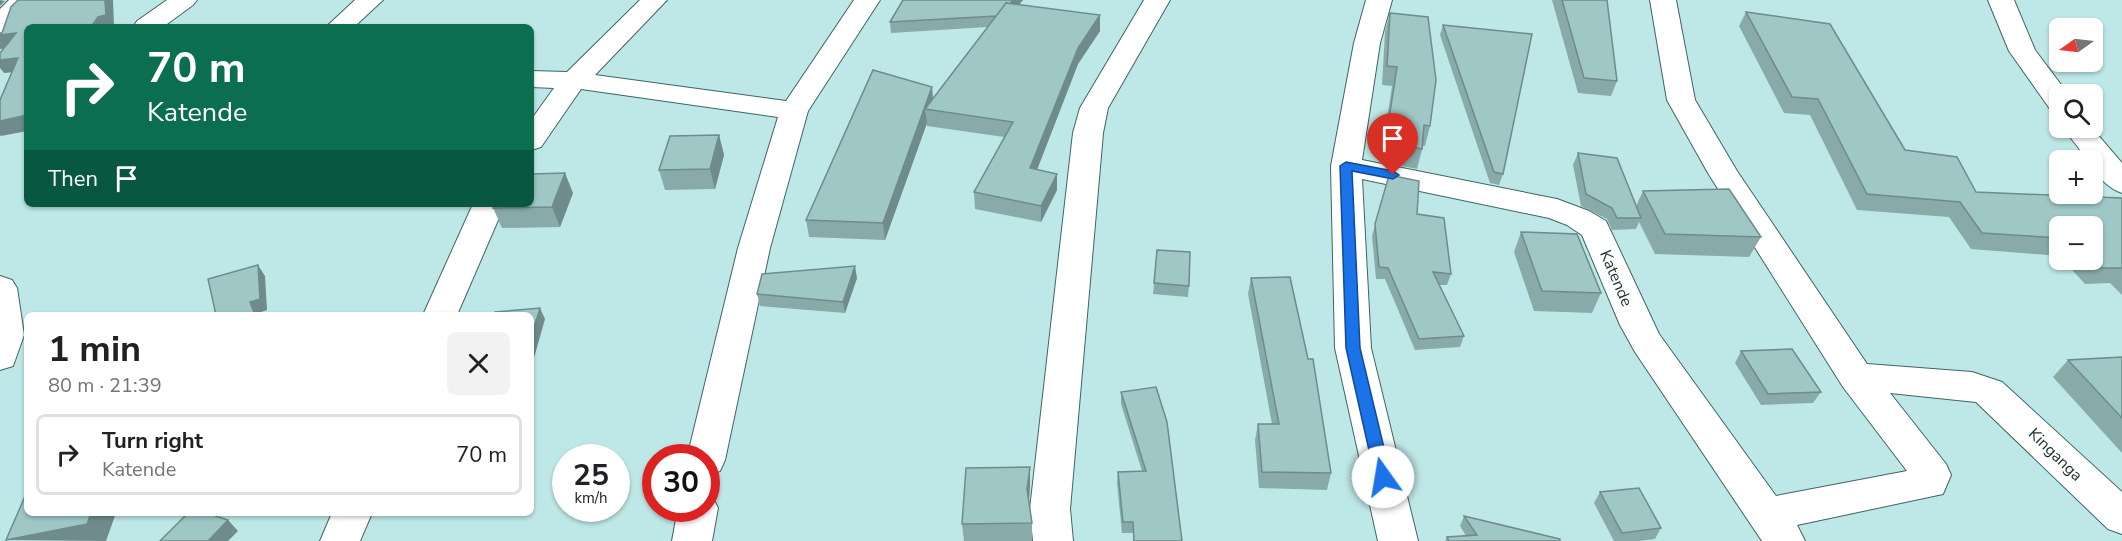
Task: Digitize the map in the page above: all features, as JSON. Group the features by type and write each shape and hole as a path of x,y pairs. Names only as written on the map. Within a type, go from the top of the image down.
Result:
{"street":[{"path":"0,39 6,17 24,0"},
{"path":"150,24 184,0"},
{"path":"342,24 369,0"},
{"path":"534,137 574,80 654,0"},
{"path":"710,444 754,248 794,111 867,0"},
{"path":"1053,541 1050,509 1088,133 1094,108 1157,0"},
{"path":"1379,0 1367,43 1346,166 1353,348 1398,541"},
{"path":"1663,0 1681,100 1723,173 1856,377 1932,475 1929,483 1776,528"},
{"path":"2001,0 2022,51 2049,88"},
{"path":"534,79 574,80 794,111"},
{"path":"2085,138 2122,183"},
{"name":"Katende","path":"1346,166 1557,209 1578,218 1595,229 1647,343 1776,528"},
{"path":"441,312 488,207"},
{"path":"0,288 7,335 0,357"},
{"name":"Kinganga","path":"1856,377 1972,386 1989,392 2122,517"},
{"path":"340,541 351,516"},
{"path":"692,541 695,522"}],"building":[{"path":"18,0 105,0 106,15 98,17 93,24 24,24 24,116 0,121 0,100 18,58 0,60 0,53 16,33 0,35 11,7"},
{"path":"903,0 1013,0 1010,4 1006,3 997,16 890,22"},
{"path":"1562,0 1607,0 1617,81 1584,78"},
{"path":"1006,3 1100,15 1078,48 1030,168 1057,174 1041,206 974,192 1013,122 925,109"},
{"path":"1746,12 1830,24 1905,150 1957,157 1976,192 2049,195 2049,204 2103,204 2103,197 2122,198 2122,268 2103,268 2103,216 2049,216 2049,237 1982,233 1960,202 1867,194 1818,99 1792,97"},
{"path":"1390,13 1428,17 1436,80 1430,126 1424,125 1422,149 1397,144 1403,122 1389,119 1397,67 1387,66"},
{"path":"1443,25 1532,34 1503,174 1494,172"},
{"path":"873,70 932,87 883,223 806,220"},
{"path":"719,135 710,169 659,170 670,136"},
{"path":"1578,153 1617,158 1641,218 1617,218 1612,208 1586,194"},
{"path":"565,173 552,207 493,208 534,207 534,174"},
{"path":"1389,175 1419,181 1417,214 1444,218 1451,274 1433,272 1464,336 1419,339 1388,268 1379,267 1375,224"},
{"path":"1729,189 1761,237 1665,234 1643,191"},
{"path":"1521,232 1577,234 1601,293 1542,291"},
{"path":"1157,250 1190,252 1189,286 1154,283"},
{"path":"258,265 260,299 250,302 254,312 215,312 208,279"},
{"path":"855,266 843,302 757,294 762,274"},
{"path":"1290,277 1308,359 1313,359 1331,473 1262,472 1258,424 1279,424 1251,278"},
{"path":"540,308 534,328 534,312 495,312"},
{"path":"1792,349 1821,392 1768,394 1741,351"},
{"path":"2122,357 2122,418 2068,360"},
{"path":"1156,387 1167,422 1182,541 1134,541 1133,522 1123,522 1118,472 1146,471 1121,392"},
{"path":"1030,467 1027,489 1032,523 962,524 966,468"},
{"path":"1639,488 1661,528 1622,533 1600,492"},
{"path":"24,499 24,516 90,516 87,524 6,540"},
{"path":"185,516 216,516 228,520 208,541 160,541"},
{"path":"1464,516 1560,539 1560,541 1449,541 1447,537 1477,535"}],"route":[{"path":"1383,477 1353,348 1346,166 1393,175"}]}
